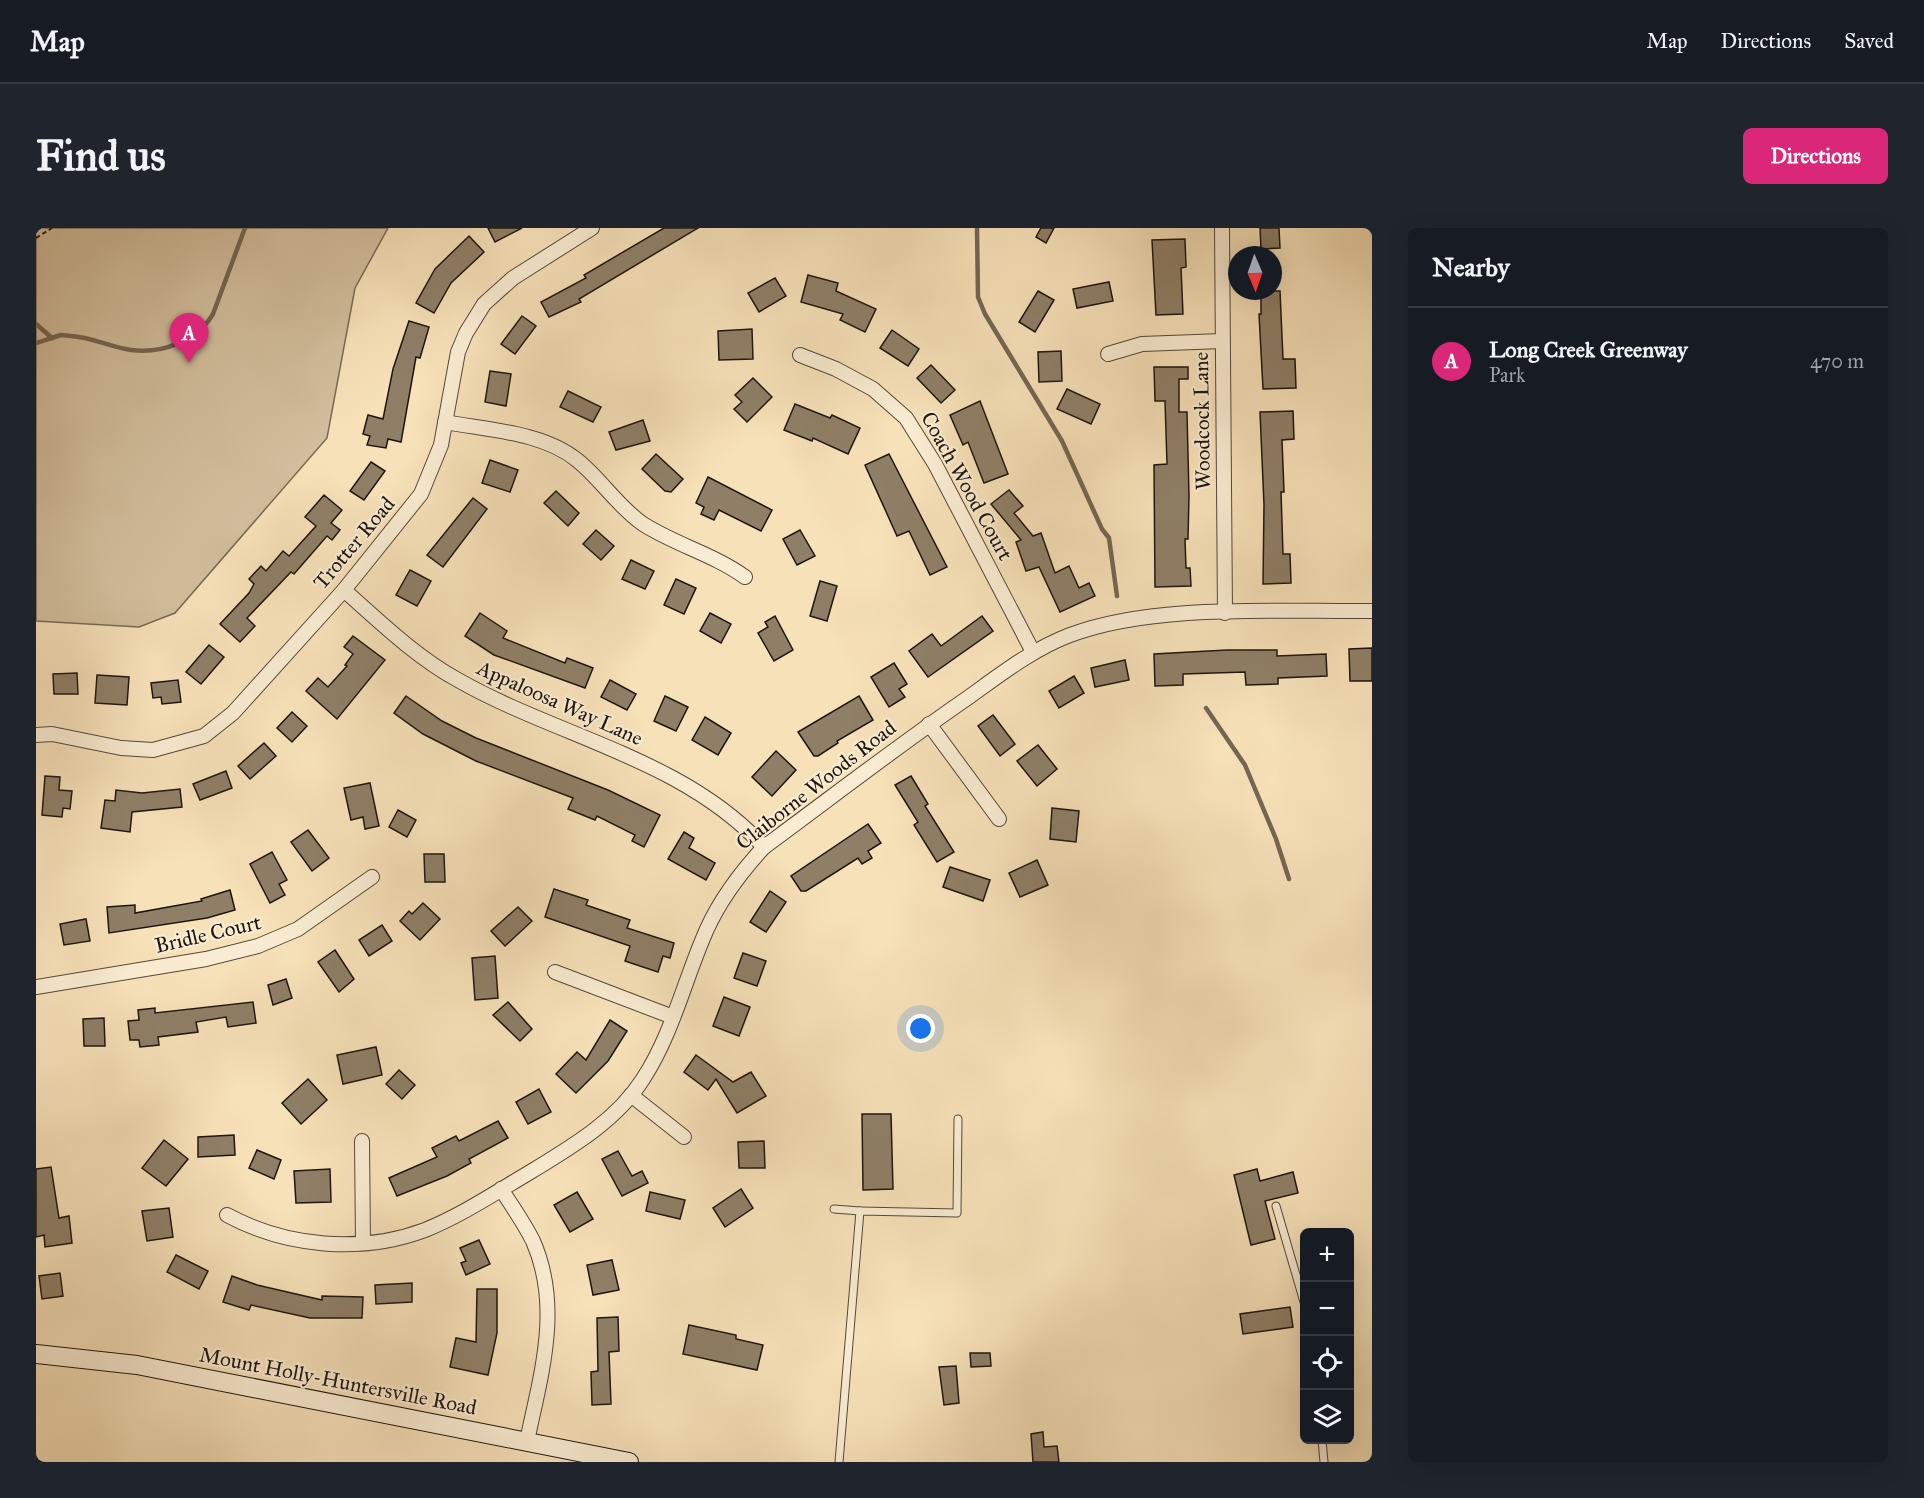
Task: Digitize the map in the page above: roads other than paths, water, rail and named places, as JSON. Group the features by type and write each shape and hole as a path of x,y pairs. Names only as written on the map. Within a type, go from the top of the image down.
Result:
{"main road":[{"name":"Mount Holly-Huntersville Road","path":"36,1354 137,1365 629,1462"}],"street":[{"name":"Trotter Road","path":"36,735 52,734 121,748 153,750 171,747 204,736 233,713 344,590 421,494 441,445 458,352 466,333 484,304 513,278 592,228"},
{"name":"Woodcock Lane","path":"1222,228 1225,613"},
{"path":"1108,354 1142,344 1222,340"},
{"name":"Coach Wood Court","path":"800,355 836,369 873,389 890,401 906,418 935,464 1033,652"},
{"path":"445,422 528,438 563,450 578,460 619,505 643,523 718,559 745,577"},
{"name":"Appaloosa Way Lane","path":"344,590 409,646 456,680 501,703 664,773 715,804 764,847"},
{"name":"Claiborne Woods Road","path":"227,1215 267,1234 297,1241 363,1243 396,1238 424,1230 501,1189 588,1135 631,1095 664,1041 711,921 731,885 764,847 929,724 1033,652 1069,635 1114,622 1145,617 1225,613 1372,611"},
{"path":"929,724 999,819"},
{"name":"Bridle Court","path":"36,987 206,959 258,946 298,929 372,877"},
{"path":"555,972 673,1017"},
{"path":"631,1095 684,1137"},
{"path":"363,1141 363,1243"},
{"path":"501,1189 532,1239 548,1298 545,1356 527,1441"}],"lane":[{"path":"834,1209 957,1213 958,1119"},
{"path":"1276,1206 1300,1285"},
{"path":"839,1462 860,1211"},
{"path":"1322,1444 1324,1462"}],"waterway":[{"path":"36,343 61,335 86,338 123,349 143,351 178,344 198,332 213,314 245,228"},
{"path":"977,228 978,297 985,314 1062,441 1102,529 1109,538 1117,596"},
{"path":"36,324 52,338"},
{"path":"1206,708 1245,765 1276,839 1289,879"}],"place":[{"name":"Long Creek Greenway","path":"189,363"}]}
